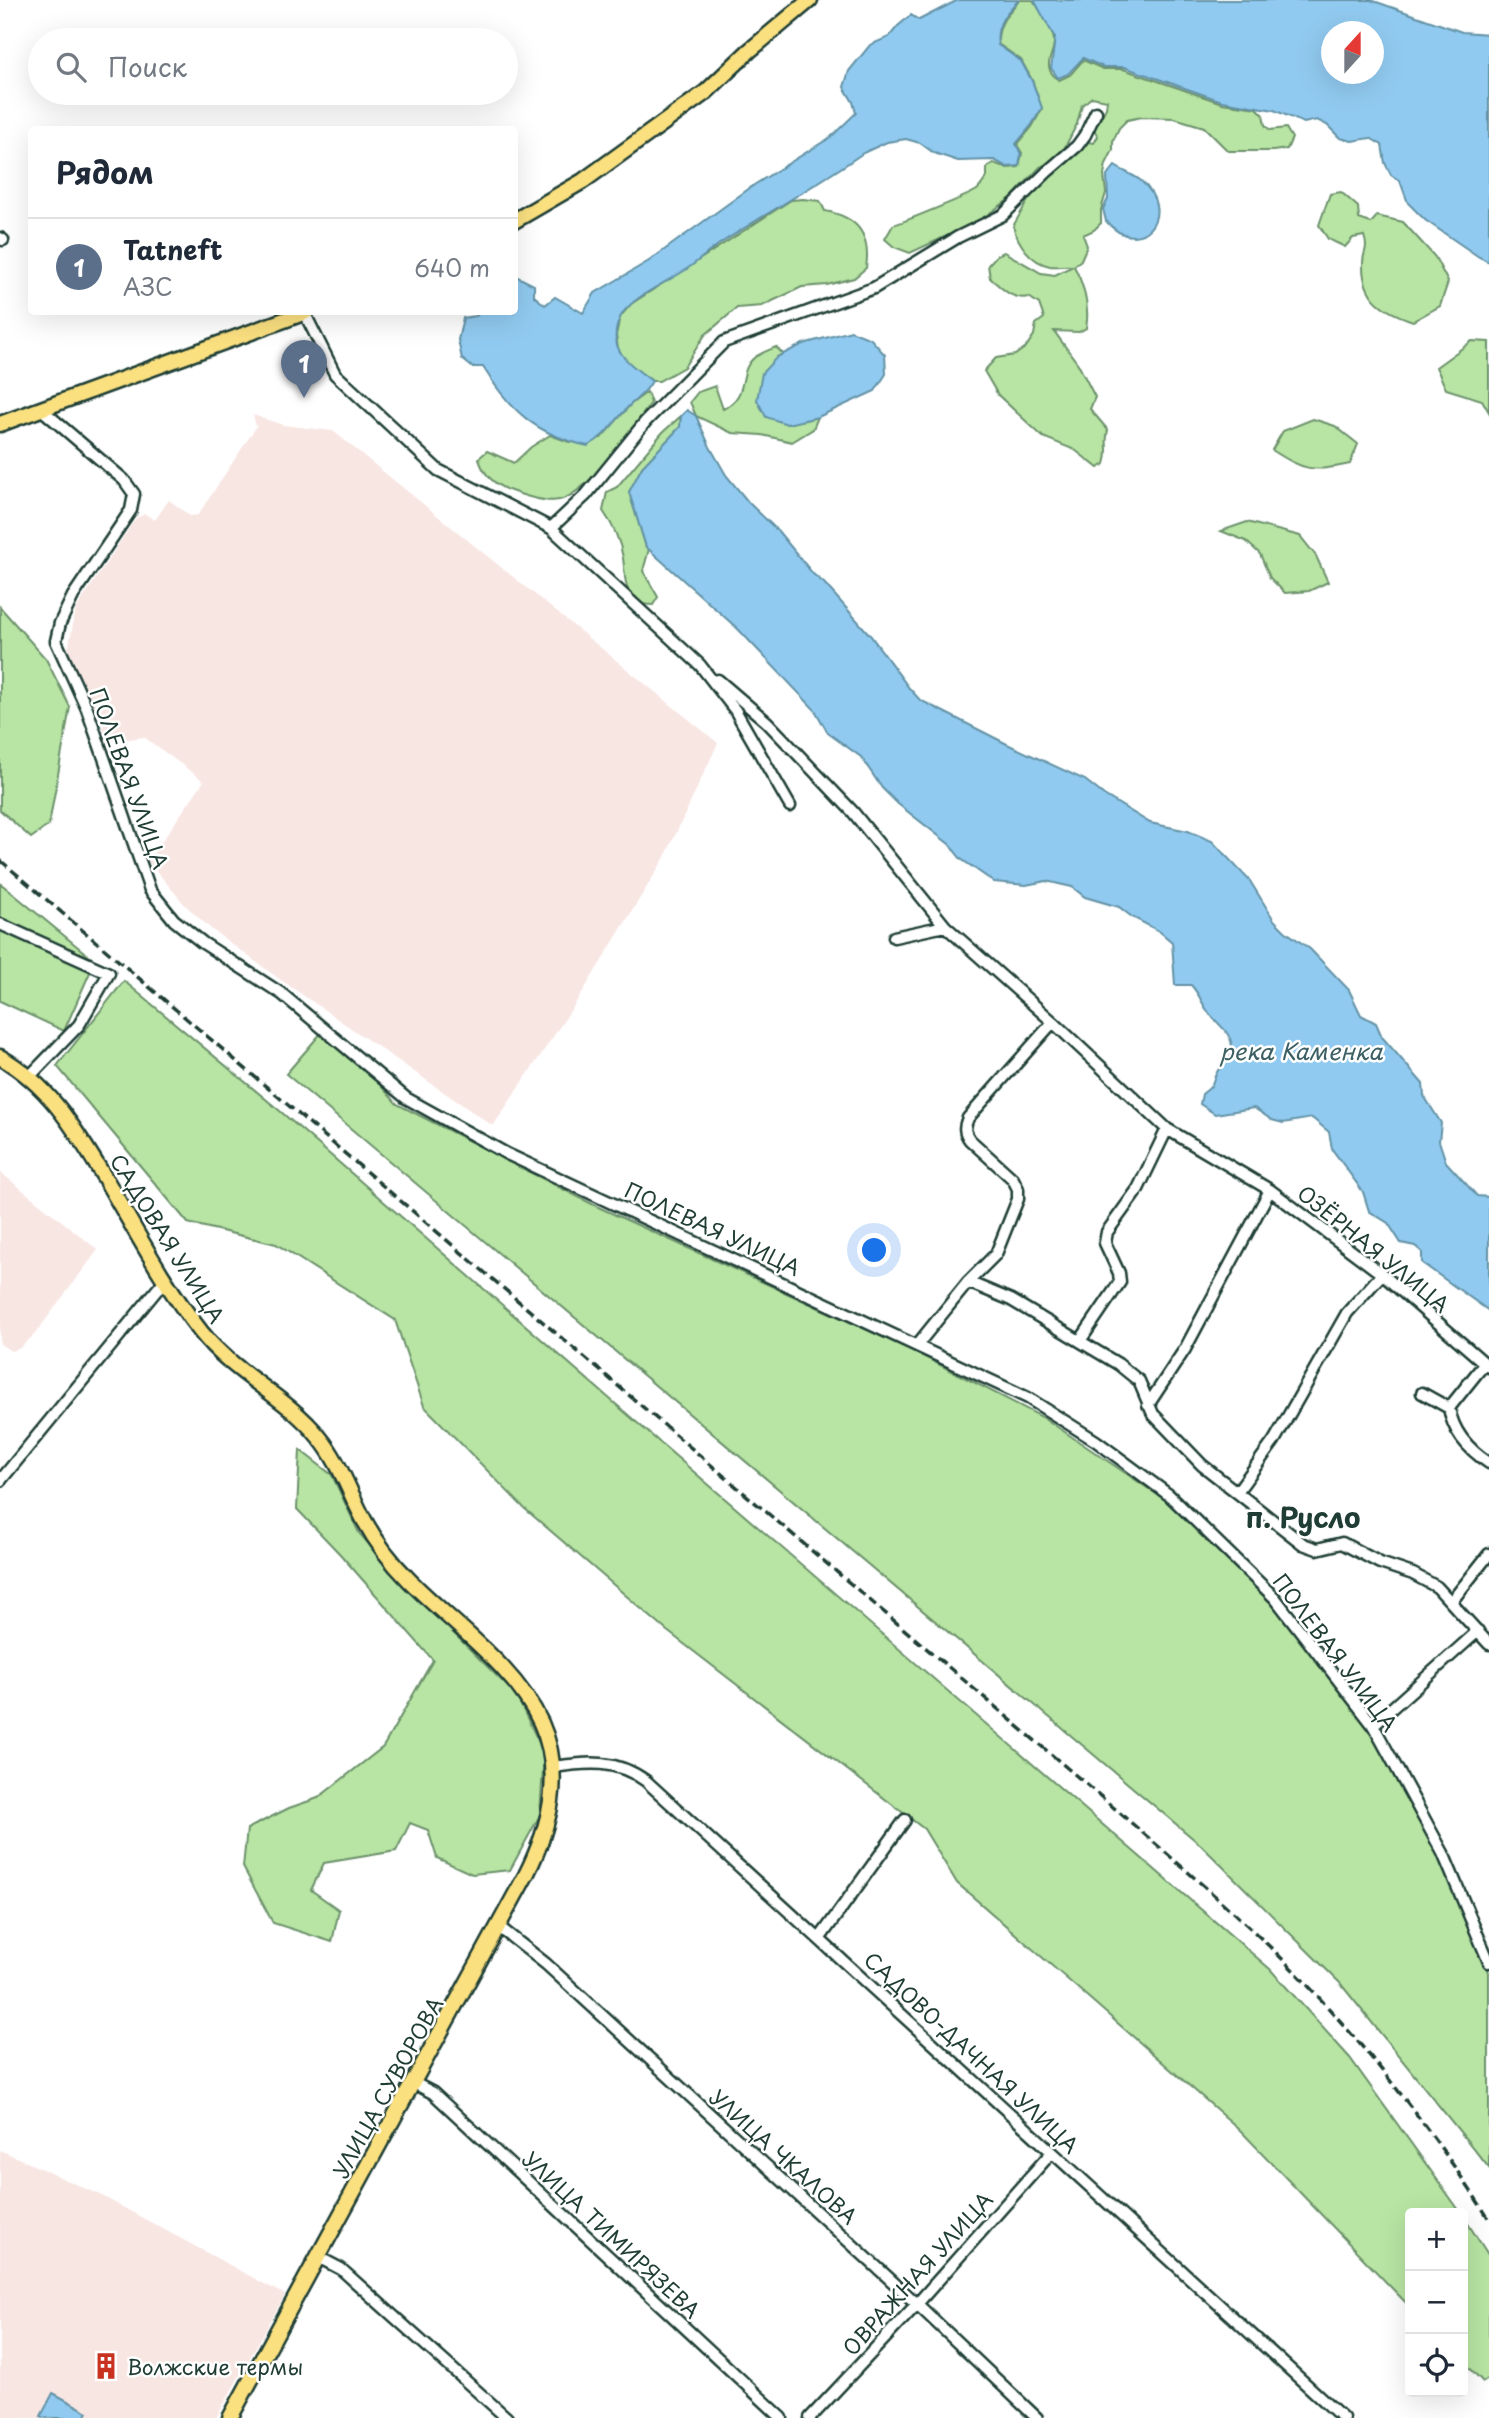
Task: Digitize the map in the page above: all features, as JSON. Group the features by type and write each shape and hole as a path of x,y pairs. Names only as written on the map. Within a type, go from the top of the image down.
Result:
{"main road":[{"path":"518,219 583,181 706,93 749,51 810,0"},
{"path":"0,424 297,315"},
{"name":"САДОВАЯ УЛИЦА","path":"0,1057 30,1076 80,1137 165,1280 201,1332 224,1357 318,1435 335,1457 364,1520 385,1552 408,1579 515,1683 542,1725 553,1767"},
{"name":"УЛИЦА СУВОРОВА","path":"230,2418 499,1927 544,1834 549,1815 553,1767"}],"street":[{"path":"551,528 586,495 646,421 724,342 874,288 958,237 1003,215 1076,146 1085,135 1096,112"},
{"path":"306,315 335,374 438,470 551,528 700,665 736,710 790,806"},
{"name":"ПОЛЕВАЯ УЛИЦА","path":"40,408 124,480 134,494 131,510 73,596 60,623 56,641 87,709 150,890 174,920 203,943 282,993 406,1098 508,1154 1028,1398 1096,1441 1169,1495 1275,1598 1373,1725 1443,1853 1489,1962"},
{"name":"ОЗЁРНАЯ УЛИЦА","path":"700,665 767,722 853,812 945,926 1167,1129 1270,1189 1382,1274 1487,1365 1449,1408"},
{"path":"0,925 109,973 79,1025 30,1076"},
{"path":"894,937 945,926"},
{"path":"917,1345 968,1282 996,1254 1017,1199 1018,1189 1013,1179 970,1140 965,1133 965,1125 968,1118 1053,1022"},
{"path":"1080,1341 1119,1282 1119,1273 1105,1242 1107,1232 1138,1189 1167,1129"},
{"name":"ОЗЁРНАЯ УЛИЦА","path":"1148,1405 1185,1349 1270,1189"},
{"path":"1237,1492 1274,1441 1347,1313 1382,1274"},
{"path":"0,1481 165,1280"},
{"name":"ПОЛЕВАЯ УЛИЦА","path":"968,1282 1011,1300 1118,1364 1139,1381 1153,1414 1195,1458 1303,1544 1317,1549 1334,1543 1348,1545 1380,1563 1425,1580 1437,1587 1489,1644"},
{"path":"1422,1393 1449,1408 1452,1424 1474,1454 1489,1463"},
{"path":"1451,1602 1489,1554"},
{"path":"1373,1725 1478,1631"},
{"name":"САДОВО-ДАЧНАЯ УЛИЦА","path":"553,1767 601,1762 637,1774 820,1938 1343,2418"},
{"path":"820,1938 905,1820"},
{"name":"УЛИЦА ЧКАЛОВА","path":"499,1927 546,1964 917,2304 1037,2418"},
{"name":"УЛИЦА ТИМИРЯЗЕВА","path":"414,2083 433,2093 782,2418"},
{"name":"ОВРАЖНАЯ УЛИЦА","path":"810,2418 917,2304 1052,2152"},
{"path":"318,2257 341,2269 507,2418"}],"shaded area":[{"path":"253,415 283,425 333,431 718,743 665,857 579,998 493,1126 278,978 211,929 185,905 148,861 204,781 144,737 107,742 101,717 73,672 75,662 67,655 76,609 136,518 145,514 155,520 169,500 190,516 198,515 256,427"},
{"path":"0,1172 98,1250 35,1334 20,1348 11,1351 0,1344"},
{"path":"0,2150 104,2197 285,2295 216,2418 0,2418"}],"green space":[{"path":"1020,0 1033,0 1048,25 1054,40 1049,61 1050,70 1059,80 1070,75 1083,60 1103,69 1123,69 1222,103 1257,108 1263,114 1265,125 1270,130 1286,128 1292,138 1287,149 1228,151 1204,127 1174,118 1142,117 1127,120 1119,128 1106,164 1106,193 1101,210 1101,223 1083,235 1087,246 1081,260 1074,266 1085,296 1086,328 1079,332 1054,331 1078,364 1095,397 1090,409 1108,430 1105,464 1098,468 1075,450 1043,437 998,395 984,371 996,358 1015,355 1026,347 1034,335 1036,324 1044,318 1039,304 1029,297 1012,295 990,278 988,265 1004,252 1041,273 1055,275 1073,266 1050,266 1036,260 1022,245 1013,226 1040,185 1088,142 1094,143 1098,136 1094,130 1106,108 1107,100 1092,97 1082,105 1077,124 1063,151 1040,167 1011,198 977,222 910,253 894,247 885,239 893,225 977,190 987,177 987,168 993,163 1007,168 1019,167 1022,153 1017,145 1042,109 1032,80 1021,60 998,44 999,31 1004,20"},
{"path":"1341,192 1358,207 1359,219 1371,223 1377,216 1403,222 1435,257 1448,282 1440,306 1413,321 1392,313 1376,301 1370,294 1364,275 1364,236 1353,238 1345,247 1328,239 1319,225 1330,194"},
{"path":"791,200 820,201 825,211 846,218 860,229 866,246 866,268 854,278 827,285 802,287 762,306 737,308 705,335 684,367 659,381 652,381 629,365 618,349 616,335 620,317 631,304"},
{"path":"1472,341 1489,342 1489,412 1482,400 1446,389 1436,367"},
{"path":"776,347 783,354 777,357 787,424 818,417 813,429 792,442 762,435 732,433 696,416 690,402 698,392 715,386 723,409 737,397 749,363"},
{"path":"647,392 651,403 633,428 609,459 571,495 559,500 548,500 516,493 495,482 486,474 481,464 479,458 487,451 514,463 531,447 550,435 569,442 601,438 631,404"},
{"path":"681,416 680,427 642,467 629,492 646,547 649,549 643,571 658,597 653,605 639,604 627,587 620,545 603,511 607,492 617,487 663,432"},
{"path":"1313,419 1335,426 1358,444 1350,464 1309,468 1272,450 1283,431"},
{"path":"1247,522 1300,536 1316,556 1328,582 1309,591 1285,593 1270,578 1260,554 1246,541 1221,531"},
{"path":"0,607 46,659 70,707 49,825 31,838 0,810"},
{"path":"0,883 95,961 64,1031 0,1001"},
{"path":"124,981 280,1111 1270,1969 1350,2058 1457,2208 1405,2208 1405,2302 1239,2129 957,1883 924,1829 666,1630 524,1508 424,1406 395,1320 276,1244 188,1223 57,1066"},
{"path":"322,1032 365,1068 397,1104 596,1206 913,1351 1044,1418 1183,1512 1273,1603 1363,1719 1439,1851 1489,1972 1489,2168 1340,1983 1202,1846 286,1074"},
{"path":"300,1450 332,1475 359,1533 404,1584 516,1695 544,1753 540,1815 510,1870 472,1874 437,1858 428,1830 410,1823 396,1851 324,1863 311,1890 339,1910 332,1942 273,1923 243,1867 247,1829 289,1808 318,1798 383,1747 433,1660 297,1509"},
{"path":"1468,2224 1489,2256 1489,2378 1483,2382 1468,2366"}],"water":[{"path":"958,0 1019,0 1002,20 998,45 1021,61 1042,108 1016,144 1021,154 1019,166 1007,167 994,160 958,161 906,139 887,142 863,153 736,233 624,311 616,329 618,348 622,356 652,381 605,433 588,446 539,428 515,408 483,367 472,367 462,359 458,340 463,318 477,315 518,315 518,277 534,285 534,296 545,305 555,297 583,313 595,293 649,261 754,185 831,137 856,113 844,87 849,71 870,45 889,37 911,15 919,20"},
{"path":"1034,0 1371,0 1462,32 1489,34 1489,262 1425,220 1408,203 1400,181 1391,175 1385,163 1382,145 1370,138 1352,141 1340,138 1327,125 1317,120 1304,123 1274,110 1222,101 1124,67 1103,67 1083,58 1068,74 1058,78 1051,68 1055,38"},
{"path":"1115,166 1140,180 1151,193 1156,206 1156,218 1142,234 1131,236 1119,232 1106,221 1103,209 1108,199 1107,176"},
{"path":"851,331 871,339 885,355 886,374 875,391 818,417 787,424 766,417 757,400 762,373 777,357 803,344"},
{"name":"река Каменка","path":"687,410 696,416 726,475 870,635 920,700 1085,780 1150,823 1188,831 1212,841 1250,881 1274,920 1310,949 1349,990 1361,1015 1376,1023 1382,1037 1423,1084 1424,1096 1441,1123 1439,1141 1446,1162 1477,1196 1489,1197 1489,1311 1422,1263 1422,1252 1415,1246 1401,1243 1388,1223 1369,1211 1363,1192 1332,1149 1329,1132 1312,1118 1283,1123 1272,1120 1254,1108 1215,1114 1200,1104 1202,1094 1211,1086 1218,1070 1230,1057 1232,1042 1191,985 1175,985 1172,942 1119,907 1085,897 1072,887 1046,881 1026,885 994,882 961,859 949,844 882,788 861,757 828,733 815,710 738,629 646,547 629,492 642,467 680,427 681,416"},
{"path":"53,2393 88,2412 85,2418 41,2416"}],"railway":[{"path":"0,860 1113,1807 1231,1911 1299,1976 1351,2033 1423,2123 1489,2219"}],"place":[{"name":"Tatneft","path":"304,398"},
{"name":"Волжские термы","path":"106,2366"}],"district":[{"name":"п. Русло","path":"1303,1516"}]}
